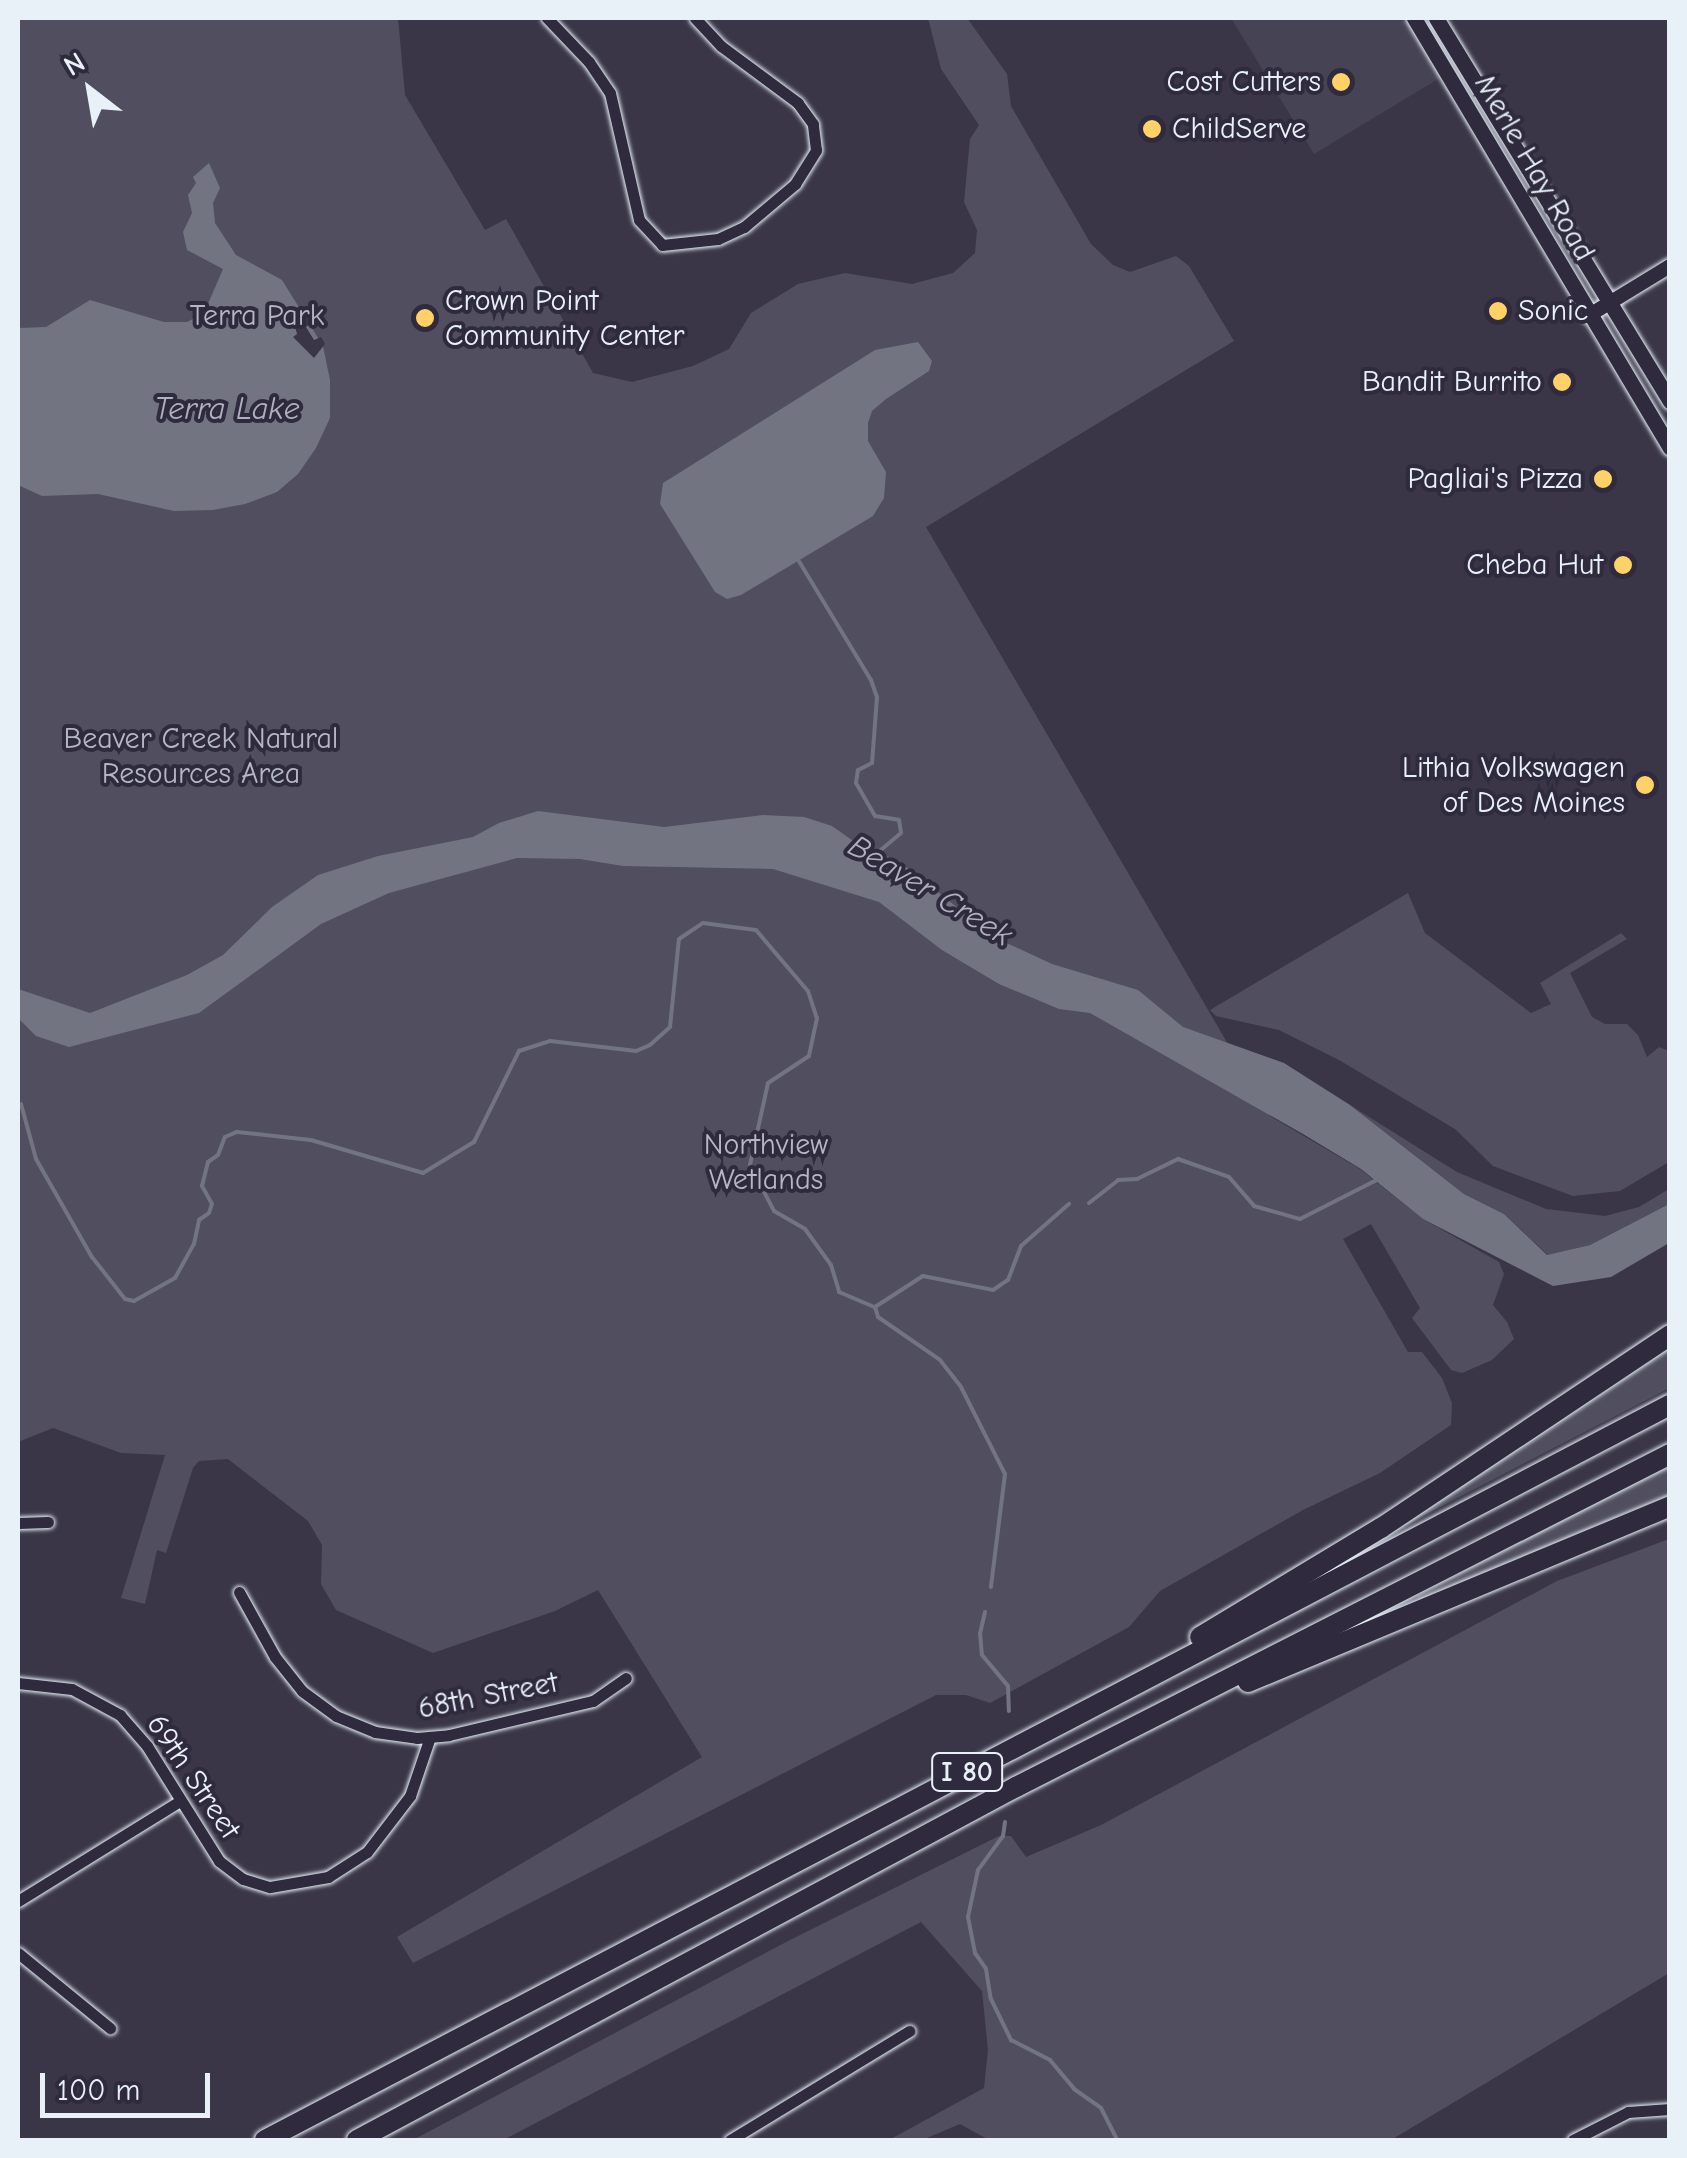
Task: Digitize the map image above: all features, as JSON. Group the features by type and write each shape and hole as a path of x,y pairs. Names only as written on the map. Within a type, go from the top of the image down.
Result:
{"highway":[{"path":"1020,1744 1381,1528 1670,1336"},
{"name":"I 80","path":"265,2140 1670,1405"},
{"name":"I 80","path":"356,2140 1174,1705 1670,1454"},
{"path":"1174,1705 1224,1692 1670,1506"}],"main road":[{"name":"Merle Hay Road","path":"1414,18 1670,448"},
{"name":"Merle Hay Road","path":"1436,18 1670,401"}],"street":[{"path":"547,18 589,62 610,93 638,220 662,245 704,242 744,228 795,184 816,150 813,124 798,103 721,46 695,18"},
{"path":"1588,316 1670,266"},
{"path":"18,1524 48,1522"},
{"name":"68th Street","path":"239,1592 275,1657 317,1704 375,1732 430,1737 593,1701 626,1678"},
{"name":"69th Street","path":"18,1683 72,1689 106,1704 135,1730 210,1850 230,1871 270,1887 310,1883 348,1868 382,1836 410,1796 430,1737"},
{"path":"18,1901 180,1801"},
{"path":"18,1953 110,2028"},
{"path":"730,2140 908,2032"},
{"path":"1573,2140 1628,2112 1670,2109"}],"shaded area":[{"path":"1231,18 1414,18 1448,73 1314,154"}],"green space":[{"name":"Northview Wetlands","path":"18,18 398,18 405,95 485,230 506,219 593,373 632,382 693,366 729,349 751,313 798,284 845,273 912,284 953,273 975,253 977,230 964,202 970,139 979,125 941,69 928,18 967,18 1007,74 1011,106 1091,244 1113,265 1130,272 1176,256 1189,266 1234,341 926,527 1270,1116 1360,1169 1423,1219 1499,1262 1504,1274 1493,1305 1514,1339 1492,1360 1462,1373 1451,1370 1412,1318 1420,1308 1371,1224 1343,1239 1408,1352 1422,1352 1442,1378 1452,1403 1451,1425 1380,1473 1303,1510 1160,1591 1129,1627 990,1703 966,1695 936,1695 413,1963 397,1937 702,1757 598,1590 555,1611 433,1653 336,1610 321,1584 322,1545 308,1521 228,1459 199,1461 193,1468 166,1553 157,1550 145,1604 121,1598 165,1455 121,1453 53,1428 18,1442"},
{"path":"1408,893 1425,933 1531,1013 1551,1004 1540,983 1621,933 1627,939 1570,973 1592,1017 1605,1024 1627,1024 1638,1035 1647,1057 1659,1047 1669,1051 1669,1162 1620,1191 1573,1196 1493,1166 1455,1129 1339,1060 1279,1030 1216,1016 1210,1010"},
{"path":"1350,1105 1457,1172 1546,1209 1605,1216 1639,1207 1669,1189 1669,1204 1590,1245 1548,1255 1504,1214 1464,1194"},
{"path":"1669,1348 1669,1388 1390,1533"},
{"path":"1669,1464 1669,1495 1419,1600 1417,1596"},
{"path":"1669,1539 1669,1973 1391,2140 989,2140 960,2124 922,2140 889,2140 984,2088 988,2050 982,1991 921,1922 503,2140 413,2140 790,1940 999,1836 1011,1836 1026,1857 1101,1825 1557,1581"}],"water":[{"name":"Terra Lake","path":"209,163 220,188 213,203 215,223 236,255 282,280 323,346 330,380 330,418 316,448 298,474 277,492 213,510 174,511 98,494 42,496 18,485 18,328 46,327 90,300 164,322 187,322 204,313 223,269 187,250 183,232 192,213 188,195 196,183 193,177"},
{"path":"918,342 932,361 929,371 886,399 872,411 868,423 868,441 886,472 884,498 873,516 741,595 727,599 715,592 660,504 663,483 875,350"},
{"name":"Beaver Creek","path":"538,811 664,827 763,815 804,817 832,826 866,850 896,859 996,938 1052,964 1138,990 1183,1027 1284,1063 1350,1105 1464,1194 1504,1214 1547,1255 1590,1245 1669,1204 1669,1243 1611,1277 1553,1286 1423,1219 1361,1169 1090,1013 1059,1009 999,984 942,950 879,902 773,869 623,866 580,859 517,858 389,893 321,924 199,1013 69,1047 36,1036 18,1018 18,989 90,1013 187,975 223,955 272,907 318,875 378,856 473,837 499,823"}],"pier":[{"path":"298,312 302,319 309,315 313,322 306,327 314,340 321,337 325,344 314,358 293,337 297,334 292,315"}],"waterway":[{"name":"Beaver Creek","path":"797,558 871,680 877,697 872,763 858,770 856,783 875,816 899,820 901,833 881,850 880,857"},
{"path":"21,1104 36,1159 92,1257 125,1299 134,1301 175,1278 194,1244 199,1220 209,1213 212,1204 202,1186 208,1162 218,1155 225,1137 237,1132 311,1140 423,1173 474,1142 519,1051 550,1041 636,1051 650,1045 670,1027 679,939 703,923 756,930 808,991 817,1018 809,1056 768,1083 750,1165 774,1211 805,1229 831,1265 839,1292 875,1307 878,1317 940,1360 961,1387 1005,1474 991,1587"},
{"path":"1089,1203 1118,1180 1137,1179 1178,1159 1229,1177 1254,1206 1300,1219 1377,1180"},
{"path":"875,1307 923,1276 993,1290 1008,1280 1021,1246 1069,1204"},
{"path":"985,1612 980,1633 982,1655 1008,1686 1009,1711"},
{"path":"1005,1822 1003,1836 978,1870 968,1917 975,1953 986,1969 991,1999 1011,2040 1050,2060 1074,2089 1101,2108 1117,2140"}],"place":[{"name":"Cost Cutters","path":"1341,82"},
{"name":"ChildServe","path":"1152,129"},
{"name":"Sonic","path":"1498,311"},
{"name":"Crown Point Community Center","path":"425,318"},
{"name":"Bandit Burrito","path":"1562,382"},
{"name":"Pagliai's Pizza","path":"1603,479"},
{"name":"Cheba Hut","path":"1623,565"},
{"name":"Lithia Volkswagen of Des Moines","path":"1645,785"}],"park label":[{"name":"Terra Park","path":"257,316"},
{"name":"Beaver Creek Natural Resources Area","path":"201,756"}]}
